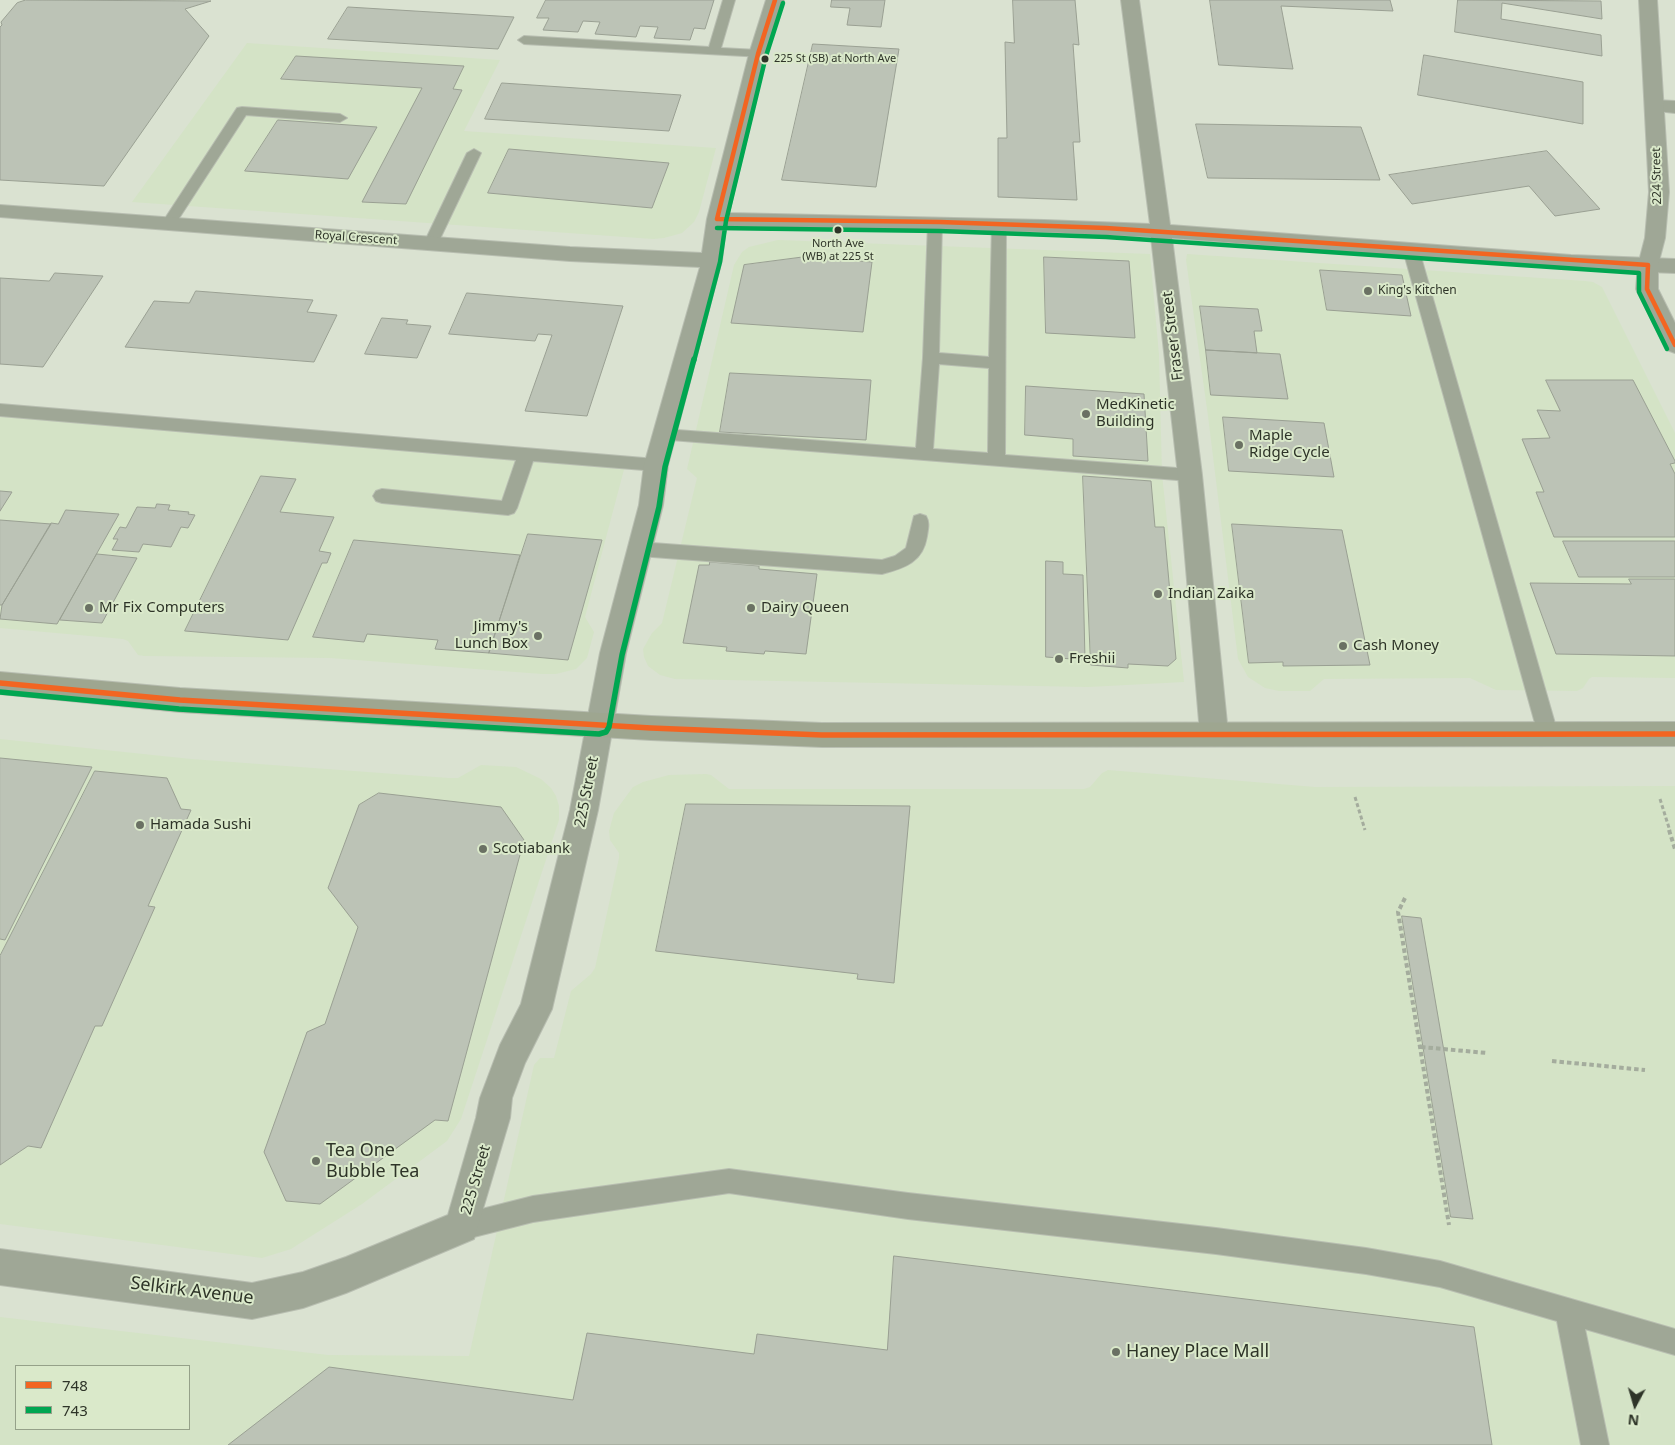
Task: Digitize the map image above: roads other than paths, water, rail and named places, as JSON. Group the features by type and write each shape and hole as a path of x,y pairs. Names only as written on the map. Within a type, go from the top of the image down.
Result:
{"main road":[{"path":"0,682 180,700 600,725 822,735 1675,734"}],"street":[{"name":"225 Street","path":"462,1228 493,1118 496,1098 511,1056 536,1008 584,810 613,653 651,505 656,465 712,260 717,218 758,54 775,0"},
{"name":"Fraser Street","path":"1130,0 1161,231 1190,476 1214,734"},
{"name":"224 Street","path":"1648,0 1660,192 1654,238 1648,264 1648,289 1675,345"},
{"path":"1655,106 1675,107"},
{"name":"Royal Crescent","path":"0,211 676,260 712,260"},
{"path":"717,218 1161,231 1571,262 1675,266"},
{"name":"Selkirk Avenue","path":"0,1267 252,1302 303,1290 346,1275 462,1228"}],"lane":[{"path":"714,52 729,0"},
{"path":"524,40 758,54"},
{"path":"169,224 242,112 340,118"},
{"path":"431,243 474,153"},
{"path":"924,456 931,358 935,223"},
{"path":"996,461 999,225"},
{"path":"1410,250 1548,734"},
{"path":"931,358 997,363"},
{"path":"0,410 656,465"},
{"path":"664,435 1190,476"},
{"path":"382,496 508,508 527,454"},
{"path":"640,549 882,567 897,564 908,558 918,547 920,521"},
{"path":"462,1228 533,1209 729,1182 908,1206 1197,1239 1440,1274 1675,1342"},
{"path":"1568,1311 1595,1445"}],"place":[{"name":"225 St (SB) at North Ave","path":"765,59"},
{"name":"North Ave (WB) at 225 St","path":"838,230"},
{"name":"King's Kitchen","path":"1368,291"},
{"name":"MedKinetic Building","path":"1086,414"},
{"name":"Maple Ridge Cycle","path":"1239,445"},
{"name":"Indian Zaika","path":"1158,594"},
{"name":"Mr Fix Computers","path":"89,608"},
{"name":"Dairy Queen","path":"751,608"},
{"name":"Jimmy's Lunch Box","path":"538,636"},
{"name":"Cash Money","path":"1343,646"},
{"name":"Freshii","path":"1059,659"},
{"name":"Hamada Sushi","path":"140,825"},
{"name":"Scotiabank","path":"483,849"},
{"name":"Tea One Bubble Tea","path":"316,1161"},
{"name":"Haney Place Mall","path":"1116,1352"}]}
